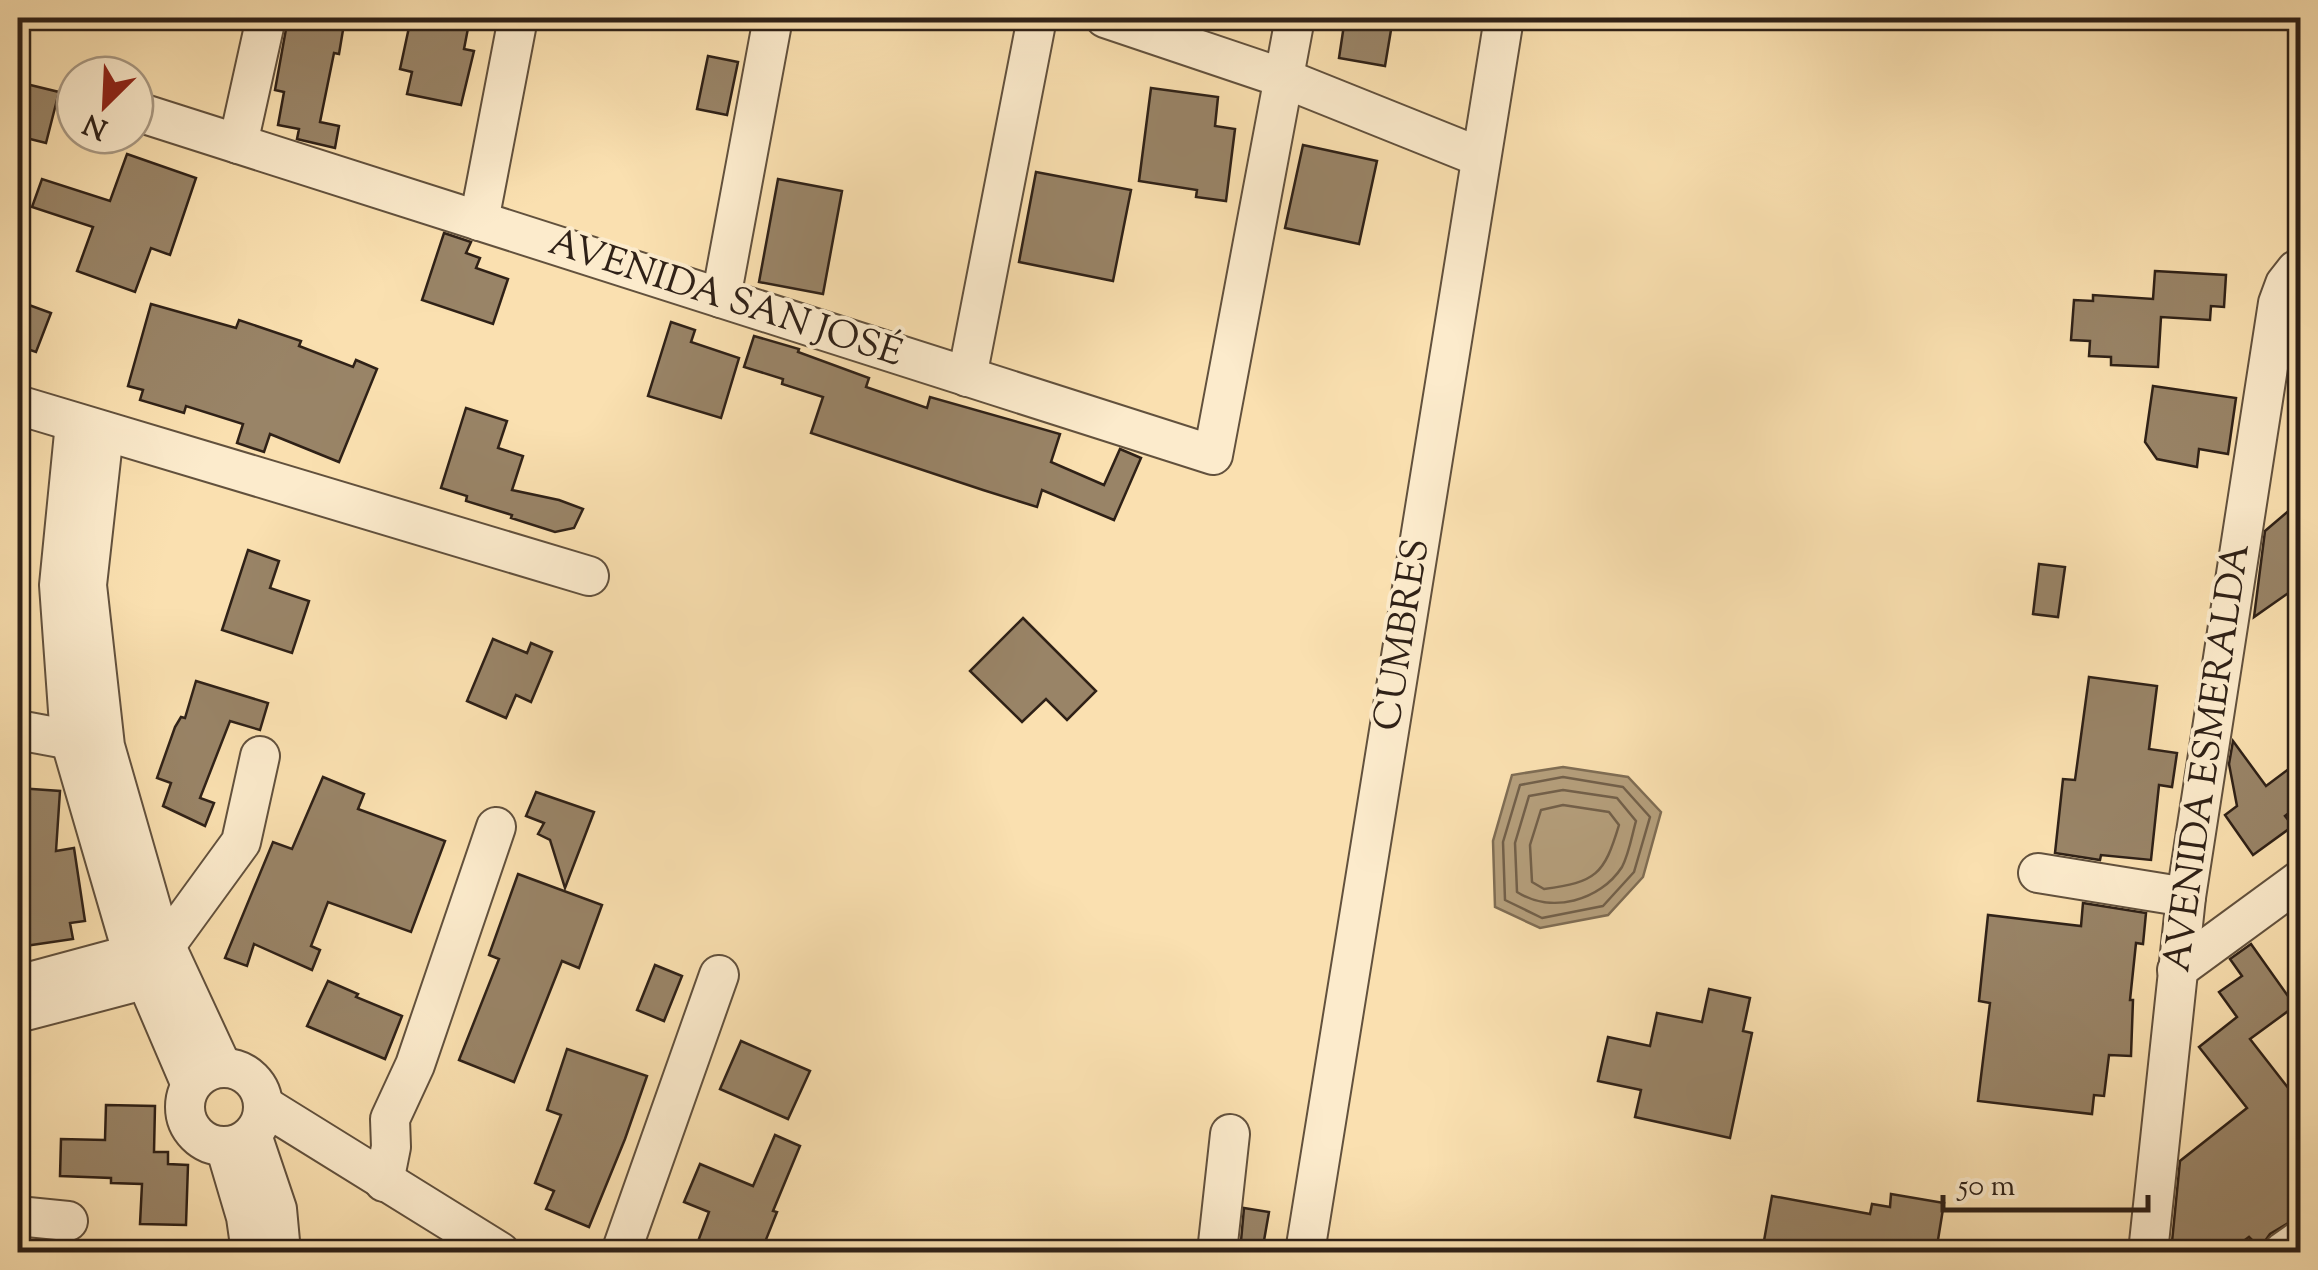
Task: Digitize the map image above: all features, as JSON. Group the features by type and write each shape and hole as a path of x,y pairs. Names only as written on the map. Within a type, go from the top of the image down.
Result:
{"street":[{"path":"238,144 266,18"},
{"path":"479,221 518,18"},
{"path":"721,298 773,18"},
{"path":"967,376 1036,18"},
{"path":"1105,18 1283,78 1480,157"},
{"path":"1283,78 1294,18"},
{"name":"CUMBRES","path":"1305,1252 1504,18"},
{"name":"AVENIDA SAN JOSÉ","path":"155,117 1213,455 1283,78"},
{"name":"AVENIDA ESMERALDA","path":"2148,1252 2186,897 2278,303 2285,284 2298,270"},
{"path":"18,405 589,576"},
{"path":"90,428 88,743 157,927 157,962 207,1076"},
{"path":"18,730 88,743"},
{"path":"18,1013 157,962 241,842 260,756"},
{"path":"384,1182 391,1147 390,1119 415,1065 496,827"},
{"path":"2038,874 2186,897"},
{"path":"2177,970 2300,880"},
{"path":"18,984 157,962"},
{"path":"621,1252 719,975"},
{"path":"251,1252 246,1217 249,1129 255,1082 234,1069 207,1076 184,1108 187,1120 202,1139 249,1129 328,1146 500,1252"},
{"path":"328,1146 359,1128 390,1119"},
{"path":"249,1129 277,1209 281,1252"},
{"path":"249,1129 358,1188 456,1252"},
{"path":"1216,1252 1230,1134"},
{"path":"18,1216 68,1220"},
{"path":"2284,1252 2300,1240"}],"water":[{"path":"1563,767 1628,777 1661,812 1643,877 1608,915 1540,928 1495,907 1493,841 1512,775"}],"building":[{"path":"288,18 345,18 320,122 339,126 335,148 297,139 299,129 278,125 284,92 275,90"},
{"path":"411,18 470,18 464,49 474,51 461,105 407,94 412,72 400,69"},
{"path":"1345,18 1393,18 1385,66 1339,58"},
{"path":"708,56 738,62 727,115 697,109"},
{"path":"18,82 55,91 46,143 18,136"},
{"path":"1151,88 1218,97 1215,126 1235,129 1226,201 1196,197 1197,190 1139,181"},
{"path":"1303,145 1377,161 1359,244 1285,228"},
{"path":"127,155 196,178 170,255 151,248 135,292 77,271 93,227 32,207 42,179 110,201"},
{"path":"1036,172 1131,190 1113,281 1019,262"},
{"path":"778,179 842,191 823,294 759,282"},
{"path":"444,233 471,242 466,253 480,258 476,268 508,279 493,324 422,300"},
{"path":"2155,271 2226,275 2224,307 2211,306 2210,320 2161,317 2158,367 2111,365 2111,357 2089,356 2090,341 2071,340 2074,300 2093,301 2093,295 2153,299"},
{"path":"18,301 51,313 36,352 18,346"},
{"path":"151,304 236,328 239,320 301,341 299,346 353,367 356,360 377,369 339,462 270,434 264,452 237,443 243,424 186,406 184,413 140,400 143,390 128,386"},
{"path":"671,322 695,330 691,342 739,358 721,418 648,396"},
{"path":"754,336 799,349 798,352 869,378 866,387 927,408 930,397 1060,434 1051,462 1104,485 1120,449 1141,458 1114,520 1042,490 1037,507 983,490 811,433 823,397 744,367"},
{"path":"2153,386 2236,398 2228,454 2199,449 2197,467 2157,459 2145,442"},
{"path":"466,408 507,421 498,448 523,456 512,490 583,509 574,528 555,532 466,501 467,496 441,488"},
{"path":"2300,501 2300,585 2254,617 2265,531"},
{"path":"248,550 279,561 270,588 309,601 292,653 222,630"},
{"path":"2039,564 2065,567 2058,617 2033,614"},
{"path":"1023,618 1096,691 1067,720 1046,699 1022,722 970,671"},
{"path":"493,639 527,653 531,643 552,652 531,702 516,695 506,718 467,701"},
{"path":"2089,677 2157,686 2149,749 2177,753 2172,787 2159,785 2151,860 2101,855 2100,860 2055,853 2063,779 2075,780"},
{"path":"196,681 268,703 260,730 230,721 200,798 214,803 205,826 163,806 171,783 157,778 175,727 181,717 185,718"},
{"path":"2233,741 2266,786 2290,768 2300,782 2300,804 2285,816 2293,826 2253,855 2225,815 2237,806 2229,764"},
{"path":"323,777 364,794 358,809 445,841 411,932 328,902 311,946 320,950 312,970 254,944 247,966 225,958 273,842 292,849"},
{"path":"18,788 60,791 56,851 74,848 85,921 70,923 73,939 18,947"},
{"path":"536,792 594,812 565,888 550,840 538,834 544,823 526,816"},
{"path":"518,874 602,905 579,968 562,961 514,1082 459,1060 499,959 489,955"},
{"path":"2083,903 2146,913 2143,944 2136,943 2130,1000 2131,1056 2109,1055 2104,1096 2094,1095 2092,1114 1978,1101 1990,1003 1979,1001 1988,915 2081,926"},
{"path":"2251,944 2295,1006 2250,1039 2289,1089 2300,1080 2300,1216 2270,1234 2260,1248 2249,1237 2229,1252 2171,1252 2180,1161 2247,1108 2199,1047 2237,1017 2219,992 2242,976 2230,959"},
{"path":"655,965 682,976 664,1021 637,1010"},
{"path":"328,981 402,1016 385,1059 307,1026"},
{"path":"1709,989 1750,998 1743,1031 1752,1033 1730,1138 1635,1117 1641,1090 1598,1081 1608,1037 1650,1046 1657,1013 1702,1022"},
{"path":"741,1041 810,1071 788,1119 720,1089"},
{"path":"567,1049 647,1076 589,1227 546,1209 554,1191 535,1183 561,1115 547,1110"},
{"path":"106,1105 155,1106 154,1152 168,1152 168,1164 188,1165 186,1225 140,1224 142,1184 60,1176 61,1139 105,1140"},
{"path":"775,1135 800,1146 761,1252 694,1252 709,1212 684,1202 700,1164 753,1186"},
{"path":"1891,1194 1944,1203 1936,1252 1762,1252 1772,1196 1870,1214 1872,1204 1890,1207"},
{"path":"1244,1208 1269,1212 1262,1252 1240,1252"}]}
